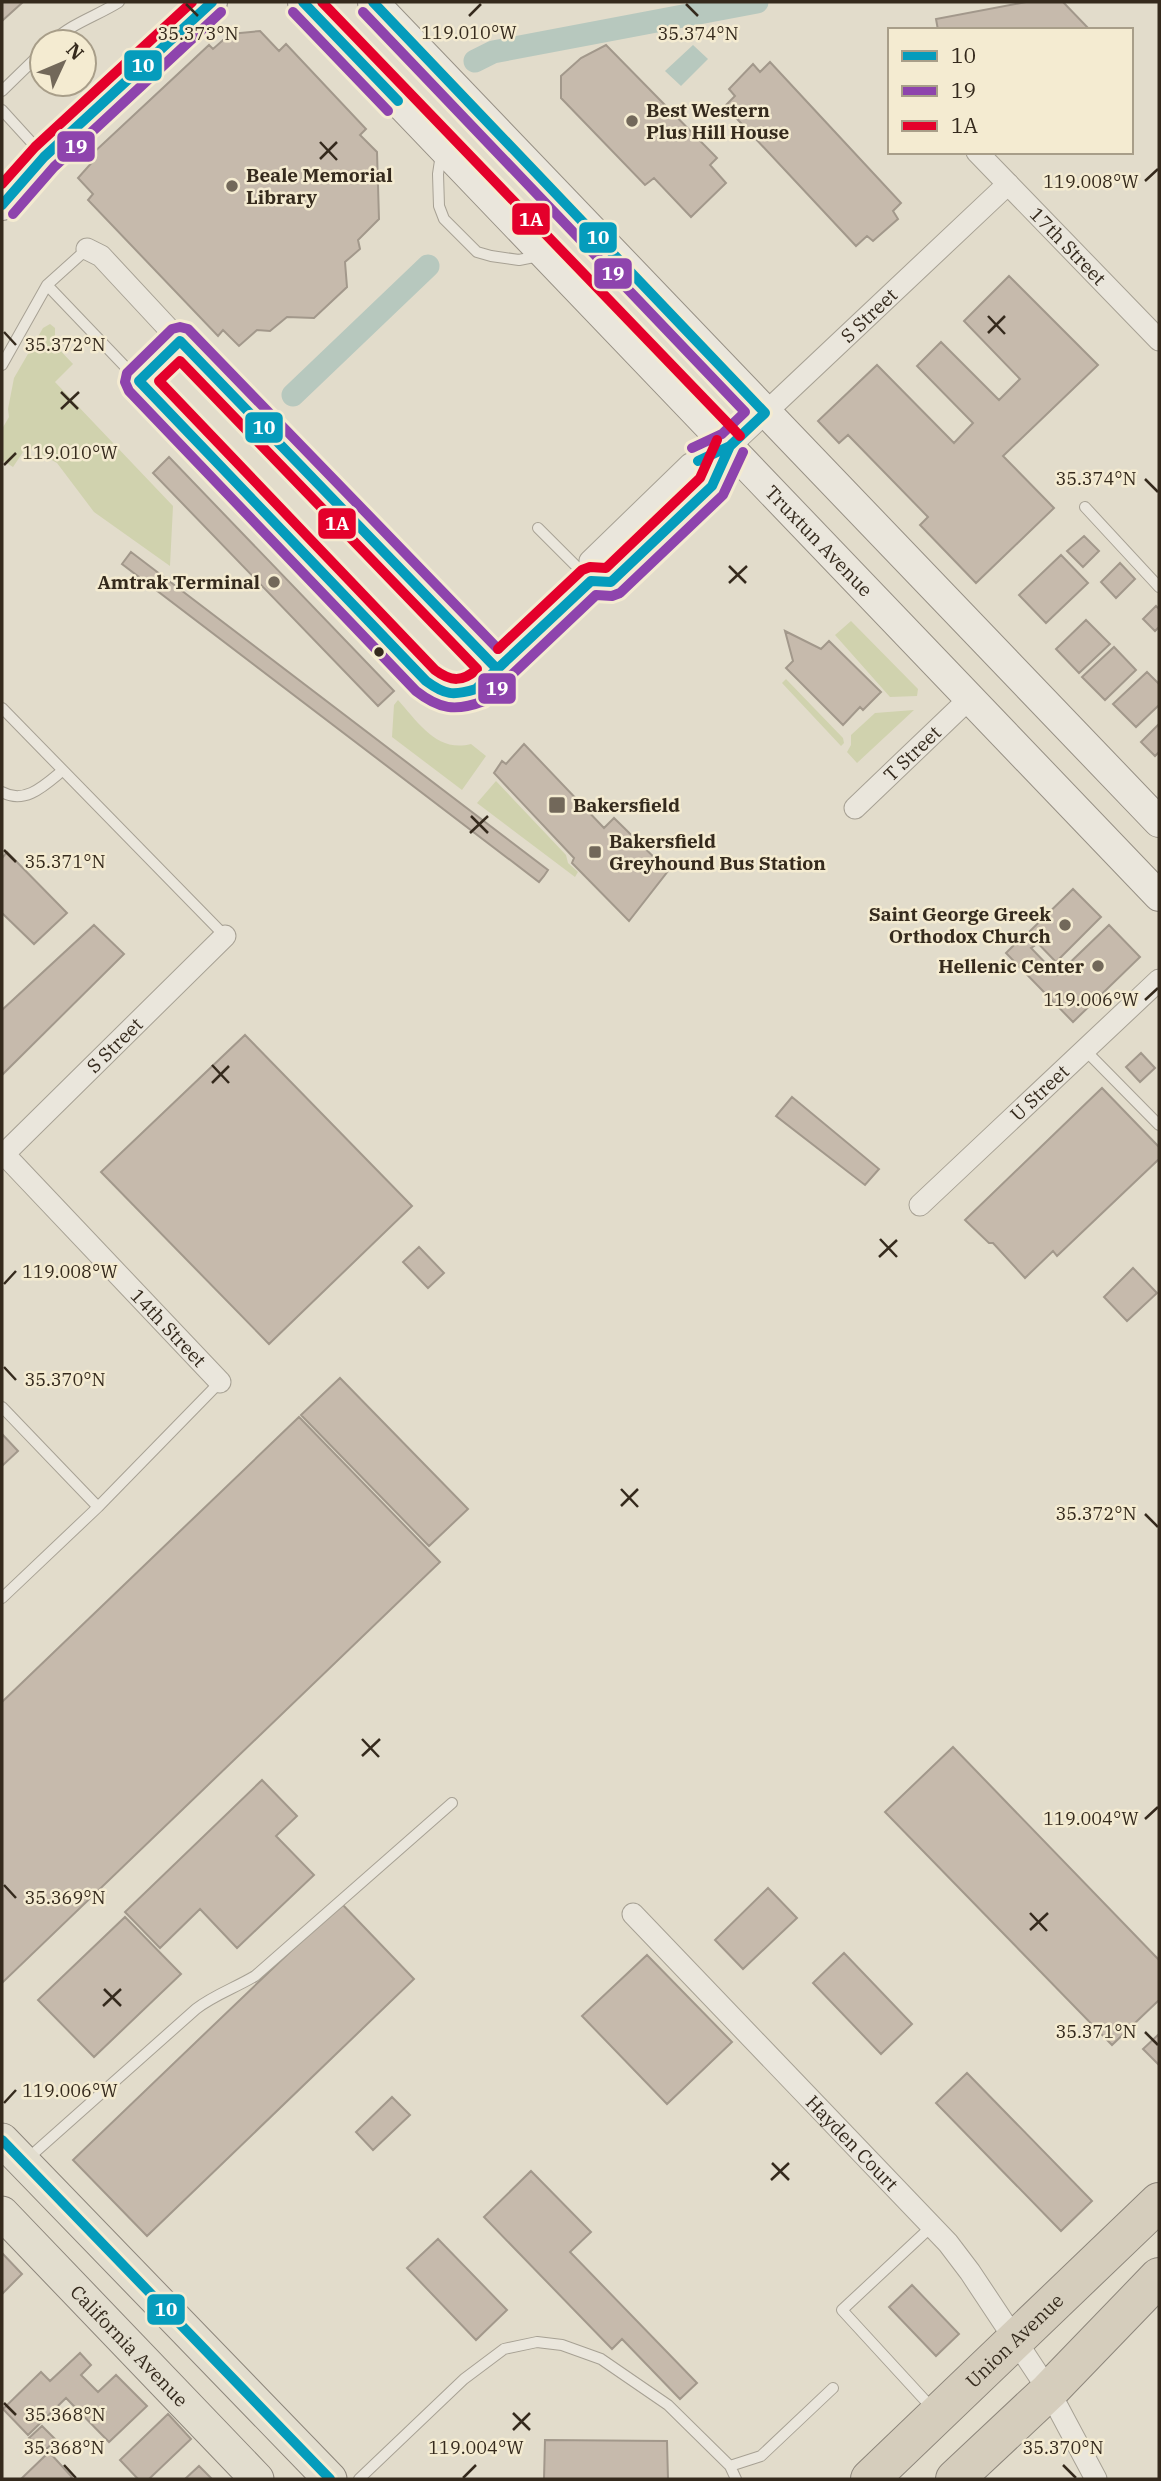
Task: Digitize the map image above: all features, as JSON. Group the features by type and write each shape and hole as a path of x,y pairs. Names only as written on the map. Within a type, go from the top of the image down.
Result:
{"highway":[{"name":"Union Avenue","path":"870,2479 1159,2202"},
{"path":"955,2479 1049,2391 1159,2277"}],"main road":[{"path":"2,205 44,157 212,2"},
{"name":"Truxtun Avenue","path":"303,2 1159,896"},
{"path":"373,2 1159,822"},
{"path":"9,2158 330,2479"},
{"name":"California Avenue","path":"2,2213 257,2479"}],"street":[{"name":"17th Street","path":"979,154 1159,341"},
{"name":"S Street","path":"591,581 590,561 690,464 730,446 1008,184"},
{"path":"87,249 102,256 180,341 498,670"},
{"name":"S Street","path":"498,670 591,581 611,582 702,496 712,486 730,446"},
{"name":"T Street","path":"855,808 970,698"},
{"name":"S Street","path":"2,1154 225,936"},
{"name":"U Street","path":"920,1205 1159,980"},
{"name":"14th Street","path":"2,1154 220,1382"},
{"name":"Hayden Court","path":"633,1914 932,2226 970,2272 1049,2391 1096,2479"}],"lane":[{"path":"69,28 119,2"},
{"path":"2,91 28,66"},
{"path":"2,110 44,157"},
{"path":"441,148 438,174 439,206 444,219 477,252 519,260 545,255"},
{"path":"2,365 47,285 87,249"},
{"path":"47,285 426,681 441,692 459,694 476,689 498,670"},
{"path":"139,381 180,341"},
{"path":"1085,507 1159,587"},
{"path":"538,528 591,581"},
{"path":"2,708 225,936"},
{"path":"2,792 20,797 32,794 62,771"},
{"path":"1085,1050 1159,1125"},
{"path":"2,1598 98,1507 220,1382"},
{"path":"2,1407 98,1507"},
{"path":"9,2158 211,1997 233,1989 255,1976 452,1803"},
{"path":"932,2226 842,2310 938,2414"},
{"path":"359,2479 464,2379 504,2349 537,2342 562,2345 601,2359 668,2404 730,2466 736,2479"},
{"path":"730,2466 761,2456 832,2388"}],"green space":[{"path":"50,324 55,328 55,345 73,364 55,382 173,506 170,566 94,512 57,463 27,446 13,467 2,460 2,429 9,417 14,378 43,328"},
{"path":"851,621 918,689 917,696 890,697 835,635"},
{"path":"786,679 843,738 844,743 841,746 782,683"},
{"path":"398,700 429,734 438,740 459,746 471,744 486,756 462,790 392,737 394,705"},
{"path":"914,710 857,763 847,752 851,745 851,735 875,713"},
{"path":"496,781 566,855 568,863 578,872 575,877 477,803"}],"shaded area":[{"path":"693,45 708,59 681,86 665,71"}],"building":[{"path":"2,2 23,2 2,21"},
{"path":"1026,2 1063,2 1088,28 938,28 936,19"},
{"name":"Beale Memorial Library","path":"260,31 279,51 286,44 366,129 360,135 377,152 379,219 358,240 360,249 345,262 347,287 314,318 287,317 270,331 257,330 239,346 223,330 218,336 88,200 93,194 78,178 95,159 91,155 209,45 213,49 230,34"},
{"name":"Best Western Plus Hill House","path":"606,45 717,158 710,165 726,183 691,217 654,178 645,185 561,98 561,76 581,58"},
{"path":"770,62 901,203 893,211 898,219 873,241 867,236 856,246 725,106 735,96 729,89 753,64 760,72"},
{"path":"1009,276 1098,365 1003,456 1054,508 976,583 920,525 928,517 848,435 839,443 818,421 877,365 954,443 973,423 917,366 941,342 999,400 1020,379 964,321"},
{"name":"Amtrak Terminal","path":"169,457 394,691 378,706 153,473"},
{"path":"1084,536 1099,551 1083,567 1067,551"},
{"path":"131,552 548,870 544,876 539,882 122,564"},
{"path":"1061,555 1088,583 1046,623 1019,595"},
{"path":"1120,563 1135,579 1116,598 1101,582"},
{"path":"1156,606 1159,609 1159,627 1155,631 1143,619"},
{"path":"1086,620 1110,644 1079,673 1056,649"},
{"path":"785,631 821,649 829,641 881,692 863,710 860,707 843,725 786,668 793,661"},
{"path":"1114,647 1136,670 1105,700 1082,677"},
{"path":"1147,672 1159,684 1159,705 1136,727 1113,704"},
{"path":"1159,724 1159,752 1155,756 1141,742"},
{"path":"524,744 604,828 614,818 668,871 629,921 572,863 574,858 494,773 502,761 506,764"},
{"path":"7,852 67,913 34,944 2,913 2,858"},
{"name":"Saint George Greek Orthodox Church","path":"1073,889 1101,917 1056,962 1028,933"},
{"path":"94,925 124,954 2,1075 2,1010"},
{"name":"Hellenic Center","path":"1109,925 1140,957 1073,1022 1006,953 1024,935 1034,946 1031,948 1057,975"},
{"path":"245,1035 412,1206 269,1344 101,1172"},
{"path":"1141,1053 1155,1068 1140,1082 1126,1067"},
{"path":"1102,1088 1159,1147 1159,1159 1057,1256 1053,1251 1025,1278 993,1243 989,1243 965,1220"},
{"path":"792,1097 879,1169 865,1185 776,1116"},
{"path":"419,1247 444,1273 428,1288 403,1262"},
{"path":"1133,1268 1157,1293 1127,1321 1104,1297"},
{"path":"340,1378 468,1509 429,1546 301,1415"},
{"path":"299,1417 440,1562 2,1983 2,1702"},
{"path":"2,1434 18,1451 2,1466"},
{"path":"953,1747 1159,1960 1159,2000 1112,2045 885,1812"},
{"path":"262,1780 297,1816 276,1836 314,1875 237,1948 200,1909 160,1948 125,1912"},
{"path":"768,1888 797,1918 743,1969 715,1940"},
{"path":"341,1903 414,1979 147,2236 73,2160"},
{"path":"125,1917 181,1974 94,2057 38,2000"},
{"path":"844,1953 912,2024 881,2054 813,1983"},
{"path":"647,1955 732,2042 667,2104 582,2016"},
{"path":"1159,2034 1159,2065 1143,2049"},
{"path":"967,2073 1092,2201 1061,2231 936,2103"},
{"path":"392,2097 410,2115 373,2150 356,2132"},
{"path":"531,2171 591,2232 570,2252 697,2383 680,2399 622,2339 612,2349 484,2217"},
{"path":"438,2239 507,2310 476,2340 407,2268"},
{"path":"2,2253 22,2274 2,2294"},
{"path":"912,2285 959,2334 936,2356 889,2307"},
{"path":"80,2353 91,2365 81,2375 98,2392 116,2375 147,2406 109,2442 66,2398 28,2435 3,2409 41,2372 50,2381"},
{"path":"168,2414 191,2439 149,2479 138,2479 120,2460"},
{"path":"42,2426 56,2440 43,2452 29,2438"},
{"path":"545,2440 667,2441 668,2479 544,2479"},
{"path":"49,2452 72,2477 70,2479 21,2479"},
{"path":"199,2466 212,2479 185,2479"}],"waterway":[{"path":"475,61 493,52 757,2"},
{"path":"293,395 428,266"}],"transit line":[{"name":"1A","path":"2,184 35,147 192,2"},
{"name":"10","path":"2,205 44,157 212,2"},
{"name":"10","path":"303,2 398,101"},
{"name":"1A","path":"322,2 740,436"},
{"name":"10","path":"373,2 765,413 730,446 698,461"},
{"name":"19","path":"13,214 54,167 221,12"},
{"name":"19","path":"293,12 388,111"},
{"name":"19","path":"363,12 745,412 722,434 692,448"},
{"name":"19","path":"498,649 188,329 172,329 127,373 125,382 129,391 416,691 432,702 448,707 464,707 484,701 596,595 612,596 620,593 723,495 743,452"},
{"name":"10","path":"497,669 180,341 139,381 426,681 449,693 476,689 591,581 611,582 712,486 730,446"},
{"name":"1A","path":"180,361 477,669 457,679 446,677 435,670 159,381 180,361"},
{"name":"1A","path":"498,649 582,570 590,567 606,568 700,478 717,440"},
{"name":"10","path":"2,2140 330,2479"}],"place":[{"name":"Best Western Plus Hill House","path":"632,121"},
{"name":"Beale Memorial Library","path":"232,186"},
{"name":"Amtrak Terminal","path":"274,582"},
{"name":"Bakersfield","path":"557,805"},
{"name":"Bakersfield Greyhound Bus Station","path":"595,852"},
{"name":"Saint George Greek Orthodox Church","path":"1065,925"},
{"name":"Hellenic Center","path":"1098,966"}]}
